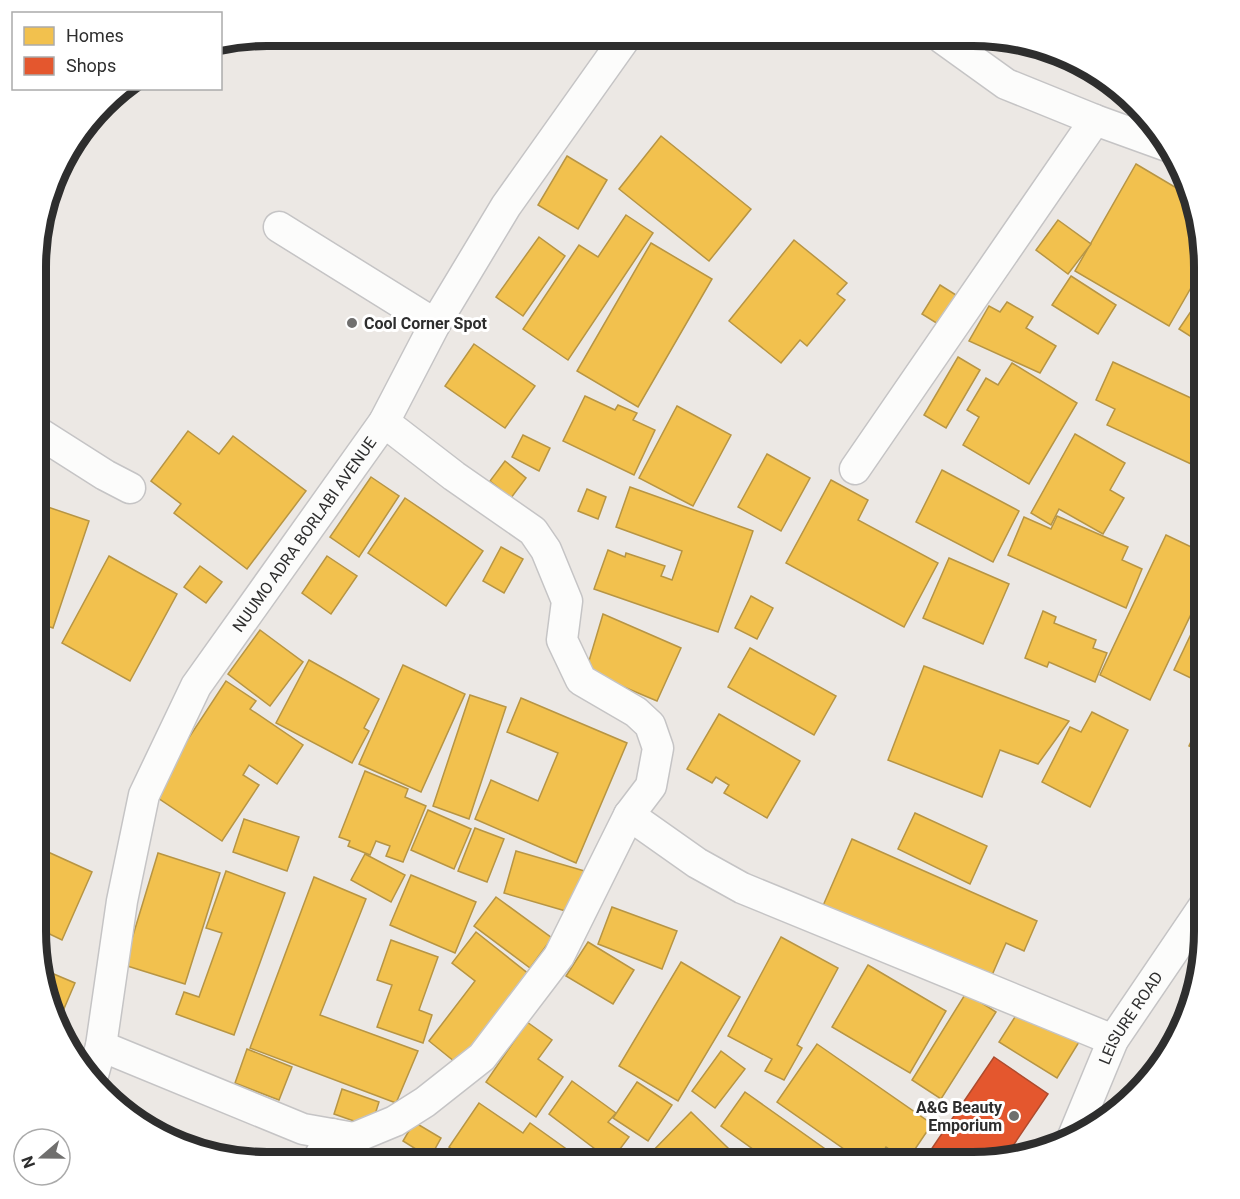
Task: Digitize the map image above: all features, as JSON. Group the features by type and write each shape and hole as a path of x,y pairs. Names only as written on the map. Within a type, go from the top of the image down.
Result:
{"street":[{"name":"NUUMO ADRA BORLABI AVENUE","path":"95,1069 101,1046 122,902 144,795 196,686 384,422 435,324 506,206 620,46"},
{"path":"953,46 1006,84 1153,141"},
{"path":"855,470 1095,120"},
{"path":"279,227 435,324"},
{"path":"101,1046 303,1129 354,1138 395,1121 425,1102 482,1057 559,956 629,815 651,786 658,748 650,724 636,712 581,680 562,640 567,601 546,550 533,531 454,476 384,422"},
{"path":"46,437 130,488"},
{"path":"629,815 697,863 741,888 1113,1040"},
{"name":"LEISURE ROAD","path":"1077,1126 1113,1040 1194,919"},
{"path":"322,1152 332,1134"}],"building: Homes":[{"path":"661,136 751,209 709,261 619,189"},
{"path":"567,156 607,180 578,229 538,205"},
{"path":"1136,164 1179,190 1192,239 1194,282 1169,326 1075,271"},
{"path":"626,215 653,233 568,360 523,329 579,245 598,257"},
{"path":"1058,220 1091,244 1068,274 1036,250"},
{"path":"539,237 565,256 523,316 496,297"},
{"path":"794,240 847,283 837,294 845,300 807,346 800,340 781,363 729,321"},
{"path":"651,243 712,279 638,407 577,371"},
{"path":"1071,276 1116,305 1098,334 1052,305"},
{"path":"940,285 956,295 938,324 922,314"},
{"path":"1007,302 1033,317 1026,328 1056,346 1040,373 969,341 989,306 1000,312"},
{"path":"1194,307 1194,339 1179,329"},
{"path":"474,344 535,386 505,428 445,386"},
{"path":"958,357 980,370 946,428 924,415"},
{"path":"1113,362 1194,399 1194,465 1107,425 1115,409 1096,400"},
{"path":"1012,363 1077,403 1029,484 963,445 979,417 967,410 986,378 998,385"},
{"path":"585,396 615,410 618,405 637,413 633,420 655,430 634,475 563,441"},
{"path":"677,406 731,435 693,506 639,478"},
{"path":"188,431 219,454 233,436 306,491 247,569 174,513 181,504 151,481"},
{"path":"1075,434 1125,463 1110,490 1124,498 1103,534 1059,509 1051,525 1031,513"},
{"path":"523,435 550,448 539,471 512,457"},
{"path":"767,454 810,478 781,531 738,507"},
{"path":"505,461 526,478 511,498 490,481"},
{"path":"942,470 1019,511 993,562 916,522"},
{"path":"371,477 399,496 359,557 330,537"},
{"path":"831,480 868,500 858,520 938,563 904,627 786,563"},
{"path":"630,487 753,531 718,632 594,589 608,550 625,557 626,553 665,566 661,576 672,580 682,551 616,527"},
{"path":"587,489 606,497 598,519 578,511"},
{"path":"405,498 483,551 446,606 368,553"},
{"path":"46,506 89,521 53,628 46,626"},
{"path":"1057,516 1128,547 1122,560 1142,569 1126,608 1008,555 1024,517 1051,529"},
{"path":"1166,535 1194,548 1194,608 1150,700 1100,675"},
{"path":"501,547 523,559 504,593 483,581"},
{"path":"109,556 177,594 130,681 62,643"},
{"path":"327,556 357,576 331,614 302,593"},
{"path":"949,558 1009,584 983,644 923,618"},
{"path":"200,566 222,582 206,603 184,587"},
{"path":"751,596 773,608 757,639 735,628"},
{"path":"1043,611 1056,617 1054,623 1096,640 1093,648 1107,653 1095,682 1049,662 1047,667 1025,658"},
{"path":"603,614 681,648 657,701 586,671"},
{"path":"260,630 303,662 270,706 228,674"},
{"path":"1192,632 1194,633 1194,680 1174,670"},
{"path":"750,648 836,696 814,735 728,687"},
{"path":"309,660 379,699 364,728 369,731 352,763 276,723"},
{"path":"403,665 465,694 421,792 359,764"},
{"path":"924,666 1069,721 1038,764 1000,750 982,797 888,760"},
{"path":"226,681 256,701 250,709 303,745 277,784 249,765 243,775 259,785 222,841 152,794"},
{"path":"470,695 506,707 469,819 433,806"},
{"path":"521,698 627,743 576,863 475,819 491,780 538,801 558,753 507,732"},
{"path":"1092,712 1128,730 1090,807 1042,782 1070,727 1081,732"},
{"path":"719,714 800,761 767,818 724,793 729,785 716,777 712,783 687,769"},
{"path":"1194,735 1194,748 1189,746"},
{"path":"365,771 408,789 405,797 426,806 403,862 386,856 390,846 376,841 370,855 348,846 350,841 339,837"},
{"path":"428,810 471,829 454,869 411,850"},
{"path":"915,813 987,846 970,884 898,849"},
{"path":"244,819 299,837 287,871 233,852"},
{"path":"475,828 504,839 487,882 458,871"},
{"path":"852,839 1037,921 1024,951 1006,943 989,982 822,908"},
{"path":"46,851 92,872 62,940 46,932"},
{"path":"516,851 588,872 576,914 504,893"},
{"path":"158,853 220,873 185,984 124,965"},
{"path":"365,854 405,875 391,902 351,880"},
{"path":"226,871 285,893 234,1035 176,1014 184,992 199,997 222,933 206,928"},
{"path":"411,875 476,902 455,953 390,925"},
{"path":"314,877 366,899 320,1015 418,1051 396,1103 250,1048"},
{"path":"496,897 552,938 530,968 474,926"},
{"path":"612,907 677,931 662,969 598,944"},
{"path":"476,932 530,975 460,1066 429,1041 475,981 452,963"},
{"path":"781,937 838,968 797,1045 802,1048 784,1080 765,1071 772,1059 728,1036"},
{"path":"391,940 438,957 419,1010 432,1015 423,1043 377,1027 392,985 377,980"},
{"path":"588,942 634,970 613,1004 566,976"},
{"path":"681,962 740,997 678,1101 619,1066"},
{"path":"868,965 946,1011 910,1073 832,1027"},
{"path":"51,973 75,983 62,1013"},
{"path":"966,993 996,1012 941,1099 912,1080"},
{"path":"1022,1006 1079,1042 1057,1078 999,1042"},
{"path":"527,1022 552,1040 538,1059 563,1077 536,1117 486,1082"},
{"path":"817,1044 932,1124 913,1152 894,1152 886,1147 883,1152 848,1152 777,1102"},
{"path":"247,1049 292,1067 279,1100 235,1083"},
{"path":"721,1051 745,1069 715,1108 692,1091"},
{"path":"572,1081 616,1113 608,1122 629,1137 618,1152 599,1152 549,1114"},
{"path":"637,1082 672,1105 648,1141 613,1118"},
{"path":"342,1089 379,1102 371,1127 334,1114"},
{"path":"745,1092 830,1152 757,1152 721,1126"},
{"path":"479,1103 523,1133 530,1123 571,1152 456,1152 449,1147"},
{"path":"691,1112 728,1148 724,1152 652,1152"},
{"path":"414,1122 441,1138 433,1152 420,1152 403,1141"}],"building: Shops":[{"path":"994,1057 1048,1094 1011,1149 987,1152 929,1152"}],"place":[{"name":"Cool Corner Spot","path":"352,323"},
{"name":"A&G Beauty Emporium","path":"1014,1116"}]}
